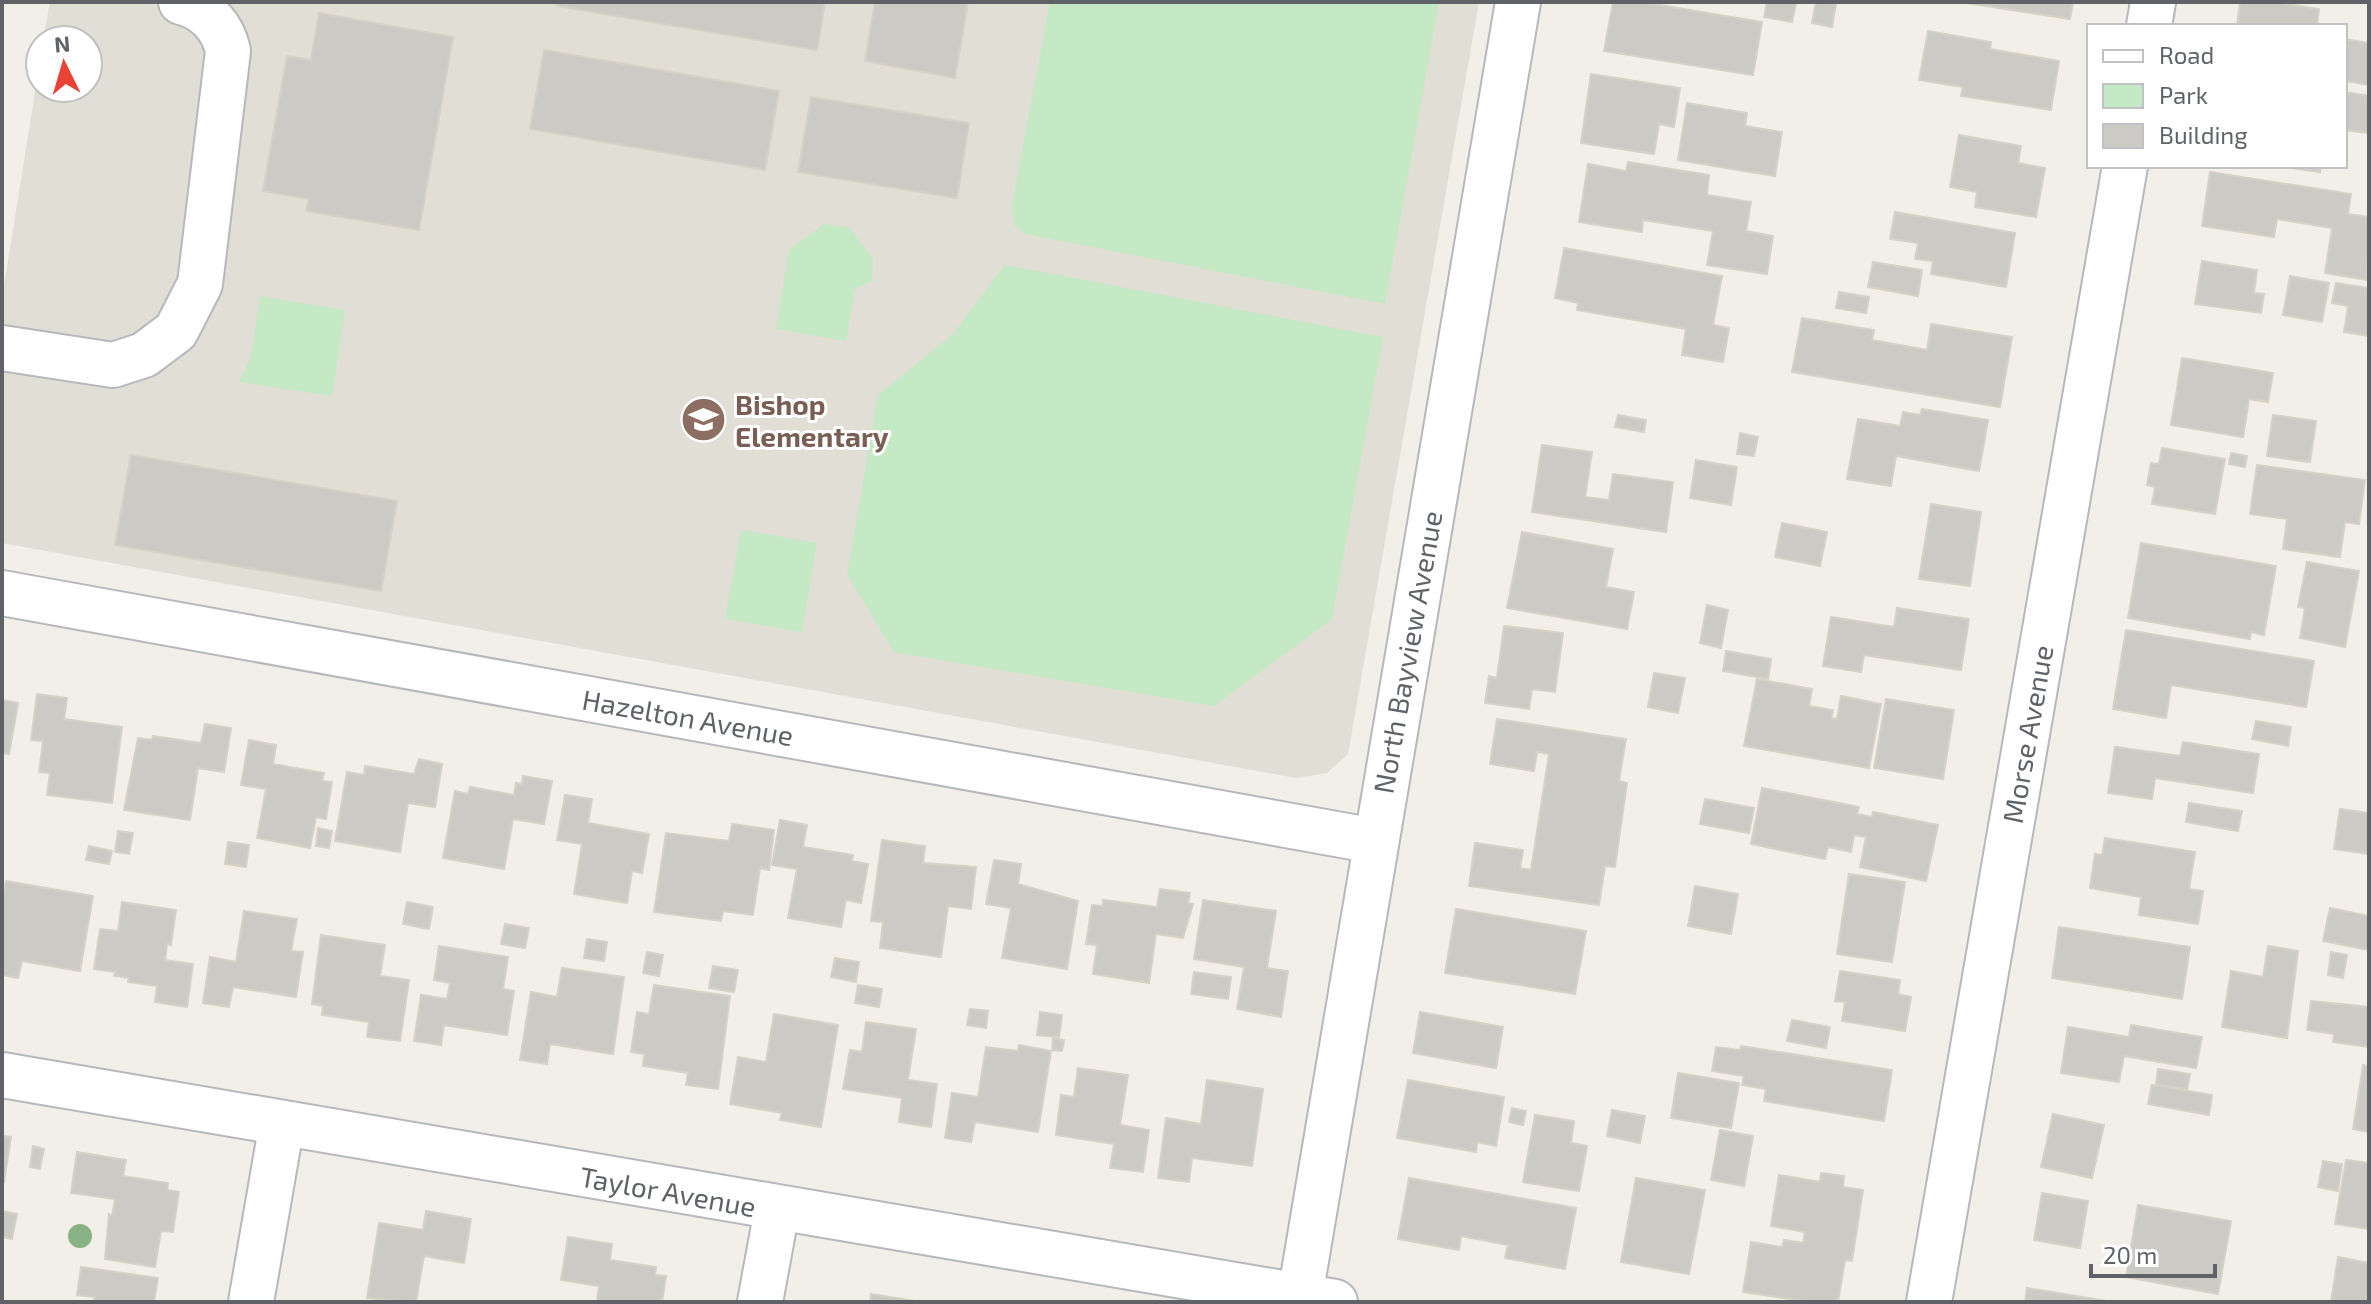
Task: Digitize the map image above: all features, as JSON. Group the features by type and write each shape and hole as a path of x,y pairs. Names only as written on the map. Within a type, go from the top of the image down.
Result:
{"street":[{"path":"2,348 113,365 144,355 176,331 200,284 228,51 223,31 193,5 181,2"},
{"name":"North Bayview Avenue","path":"1311,1300 1375,841 1518,2"},
{"path":"2149,24 2153,2"},
{"name":"Morse Avenue","path":"1929,1302 2125,168"},
{"name":"Hazelton Avenue","path":"2,593 1375,841"},
{"name":"Taylor Avenue","path":"2,1075 1311,1300"},
{"path":"251,1302 282,1123"},
{"path":"760,1302 777,1210"}],"shaded area":[{"name":"Bishop Elementary","path":"50,2 1479,2 1348,754 1327,773 1296,778 2,543 2,298 33,104 104,104 104,24 46,24"}],"green space":[{"path":"1050,2 1439,2 1385,304 1025,234 1014,225 1012,204"},
{"path":"824,224 850,228 873,259 872,281 855,289 846,341 776,329 789,250"},
{"path":"1005,265 1383,337 1332,619 1214,706 894,652 847,575 878,395 952,335"},
{"path":"260,296 345,310 332,396 239,382 251,357"},
{"path":"741,530 817,543 802,632 725,619"}],"building":[{"path":"558,2 825,2 817,50 557,6"},
{"path":"875,2 968,2 955,78 865,61"},
{"path":"1613,2 1642,2 1762,22 1753,75 1604,51"},
{"path":"1767,2 1796,3 1792,22 1764,17"},
{"path":"1816,2 1836,4 1832,27 1812,23"},
{"path":"1960,2 2073,2 2070,19"},
{"path":"2240,2 2275,2 2319,9 2317,24 2237,24"},
{"path":"319,13 453,37 419,230 306,211 309,199 263,191 287,56 311,60"},
{"path":"1928,31 1991,42 1990,49 2059,61 2051,110 1961,96 1963,87 1919,80"},
{"path":"2347,39 2369,43 2369,85 2347,81"},
{"path":"544,50 779,91 765,170 530,129"},
{"path":"1591,74 1680,88 1674,127 1659,124 1654,154 1581,143"},
{"path":"2347,92 2369,96 2369,133 2347,130"},
{"path":"811,97 969,123 957,198 798,172"},
{"path":"1687,103 1747,113 1745,126 1782,132 1775,176 1678,160"},
{"path":"1959,135 2021,146 2018,163 2045,168 2036,217 1975,207 1977,192 1950,187"},
{"path":"1628,162 1709,175 1707,195 1751,202 1746,231 1773,236 1767,274 1707,265 1713,231 1643,220 1642,232 1579,222 1588,164 1626,171"},
{"path":"2292,168 2321,168 2320,172"},
{"path":"2210,172 2351,194 2348,214 2369,217 2367,280 2325,273 2332,228 2277,219 2274,237 2202,226"},
{"path":"1895,212 2015,233 2006,287 1931,274 1933,261 1915,259 1918,243 1890,239"},
{"path":"1564,248 1722,276 1713,325 1729,328 1723,362 1682,355 1686,329 1577,310 1578,303 1555,298"},
{"path":"2202,261 2257,270 2254,293 2264,294 2261,313 2195,304"},
{"path":"1873,262 1922,270 1918,296 1868,287"},
{"path":"2290,276 2329,283 2322,322 2283,315"},
{"path":"2336,283 2369,288 2369,336 2344,332 2348,306 2332,303"},
{"path":"1839,292 1869,297 1866,313 1836,308"},
{"path":"1802,318 1874,330 1872,340 1927,350 1931,324 2012,337 2000,407 1792,372"},
{"path":"2182,358 2273,373 2268,402 2249,399 2243,437 2171,425"},
{"path":"1922,409 1988,420 1979,471 1896,456 1891,486 1847,479 1858,419 1900,426 1903,412 1920,415"},
{"path":"1618,415 1646,420 1644,432 1615,427"},
{"path":"2273,415 2316,421 2310,462 2267,456"},
{"path":"1740,433 1758,437 1754,456 1737,454"},
{"path":"1542,445 1592,452 1585,497 1609,500 1613,474 1673,482 1666,532 1532,512"},
{"path":"2162,448 2225,459 2215,514 2152,504 2155,487 2147,485 2151,463 2159,464"},
{"path":"2231,453 2247,456 2245,467 2229,464"},
{"path":"131,455 397,501 381,591 115,545"},
{"path":"1696,460 1737,467 1731,505 1690,498"},
{"path":"2257,465 2365,480 2359,524 2345,522 2340,557 2283,549 2287,519 2250,514"},
{"path":"1931,504 1981,512 1970,586 1919,579"},
{"path":"1782,523 1827,532 1820,566 1775,557"},
{"path":"1522,532 1613,549 1606,587 1634,592 1627,629 1507,608"},
{"path":"2141,543 2276,566 2264,635 2251,632 2250,639 2128,618"},
{"path":"2307,562 2359,571 2345,647 2300,638 2305,608 2298,607"},
{"path":"1707,605 1728,610 1721,648 1700,643"},
{"path":"1897,608 1969,619 1961,670 1864,655 1861,672 1823,666 1831,617 1894,627"},
{"path":"1504,626 1563,633 1555,692 1532,689 1529,709 1485,703 1489,676 1497,678"},
{"path":"2126,630 2314,661 2306,707 2171,685 2166,718 2113,709"},
{"path":"1726,651 1771,659 1768,679 1723,671"},
{"path":"1654,673 1685,678 1678,713 1648,707"},
{"path":"1757,679 1812,689 1809,706 1833,710 1831,718 1837,719 1841,696 1881,704 1869,768 1744,746"},
{"path":"37,694 67,698 64,719 122,727 112,803 47,795 50,773 39,772 43,741 31,740"},
{"path":"1886,699 1954,710 1943,779 1874,768"},
{"path":"2,700 18,703 9,754 2,753"},
{"path":"1497,719 1626,739 1619,781 1627,783 1615,867 1605,866 1599,905 1469,886 1475,843 1523,850 1520,868 1531,870 1549,754 1537,752 1534,771 1490,764"},
{"path":"2256,721 2291,727 2288,746 2252,739"},
{"path":"205,724 231,728 224,772 198,768 190,820 124,810 138,738 152,740 153,736 201,743"},
{"path":"249,740 276,745 273,764 324,773 322,781 332,782 326,819 316,817 310,848 257,838 266,789 241,785"},
{"path":"2183,742 2259,754 2253,793 2155,778 2152,799 2108,793 2115,747 2180,756"},
{"path":"419,759 442,764 435,807 408,803 400,852 335,841 347,772 364,775 365,766 414,774"},
{"path":"523,776 552,781 544,824 513,819 504,869 443,858 455,791 468,794 470,787 514,795 516,783 522,784"},
{"path":"1762,788 1859,807 1857,814 1872,817 1873,812 1938,825 1926,881 1860,867 1866,837 1854,835 1851,852 1828,847 1825,859 1751,844"},
{"path":"565,795 592,799 588,823 649,834 642,873 632,871 627,903 574,894 582,844 557,840"},
{"path":"1705,799 1754,808 1749,833 1700,824"},
{"path":"2189,803 2242,811 2238,831 2186,822"},
{"path":"2340,809 2369,813 2369,854 2334,849"},
{"path":"780,820 807,825 803,847 853,855 852,861 868,864 861,903 846,900 841,927 788,918 797,869 772,865"},
{"path":"732,824 774,830 769,870 760,868 753,915 723,911 721,921 654,912 666,833 729,841"},
{"path":"318,828 332,831 329,848 316,846"},
{"path":"118,831 133,833 129,854 115,852"},
{"path":"2105,838 2195,852 2189,889 2203,891 2198,924 2139,915 2141,897 2090,888 2095,854 2102,855"},
{"path":"882,840 925,846 923,863 976,867 971,909 948,906 941,957 880,948 883,922 871,921"},
{"path":"228,842 249,845 246,867 225,864"},
{"path":"89,846 112,851 109,864 86,860"},
{"path":"994,860 1021,864 1018,884 1078,901 1067,969 1002,958 1011,908 986,904"},
{"path":"1849,874 1905,882 1892,962 1837,954"},
{"path":"6,881 93,896 80,971 22,961 18,978 2,975 2,903"},
{"path":"1695,886 1738,894 1731,934 1688,926"},
{"path":"1160,889 1190,893 1188,903 1193,904 1183,938 1156,934 1149,983 1093,974 1097,945 1086,944 1092,905 1103,906 1103,900 1157,907"},
{"path":"1203,900 1276,911 1267,968 1288,971 1281,1017 1237,1009 1244,967 1194,959"},
{"path":"122,902 176,910 171,945 167,944 165,960 193,964 187,1007 155,1002 157,986 128,982 129,978 114,976 115,972 94,969 100,929 118,931"},
{"path":"407,902 433,907 429,929 403,924"},
{"path":"2330,908 2369,916 2369,950 2323,941"},
{"path":"1456,909 1586,931 1575,994 1445,973"},
{"path":"244,911 297,919 291,951 303,952 296,997 233,987 229,1007 203,1003 210,957 236,962"},
{"path":"505,924 529,928 525,948 501,944"},
{"path":"2059,927 2190,947 2182,999 2052,978"},
{"path":"321,935 385,945 380,976 409,980 400,1041 367,1037 369,1022 322,1015 323,1006 312,1004"},
{"path":"587,939 607,942 604,961 584,958"},
{"path":"439,946 508,957 503,989 514,991 507,1035 444,1025 441,1045 414,1041 421,995 447,999 450,983 434,980"},
{"path":"2268,946 2298,951 2287,1038 2222,1027 2231,971 2263,977"},
{"path":"647,952 663,955 659,976 643,973"},
{"path":"2331,952 2347,955 2343,978 2328,975"},
{"path":"835,958 859,962 856,982 831,977"},
{"path":"713,966 738,970 734,992 709,988"},
{"path":"562,968 624,977 613,1054 550,1044 547,1064 520,1060 531,992 557,997"},
{"path":"1840,971 1900,980 1898,994 1911,997 1905,1031 1842,1021 1845,1002 1835,1001"},
{"path":"1194,972 1231,977 1228,999 1191,994"},
{"path":"654,985 730,996 718,1089 686,1085 688,1073 643,1066 644,1054 631,1052 637,1012 649,1014"},
{"path":"858,985 882,989 879,1007 855,1003"},
{"path":"2311,1001 2369,1007 2369,1047 2333,1042 2334,1034 2307,1030"},
{"path":"970,1009 988,1011 986,1028 967,1025"},
{"path":"1040,1012 1062,1015 1059,1037 1037,1035"},
{"path":"1420,1012 1503,1027 1496,1068 1413,1053"},
{"path":"774,1014 838,1025 821,1127 780,1120 782,1113 730,1104 738,1057 766,1062"},
{"path":"1792,1020 1830,1027 1826,1048 1787,1041"},
{"path":"866,1022 916,1029 908,1080 937,1084 931,1127 899,1122 902,1098 843,1089 850,1050 862,1052"},
{"path":"2131,1025 2202,1037 2196,1068 2124,1056 2119,1082 2061,1073 2068,1027 2129,1037"},
{"path":"1053,1038 1064,1040 1062,1051 1052,1050"},
{"path":"1019,1045 1051,1051 1038,1132 975,1122 971,1142 945,1138 952,1093 978,1097 986,1047 1018,1051"},
{"path":"1741,1046 1892,1070 1884,1121 1764,1101 1766,1089 1742,1085 1744,1076 1712,1071 1716,1047 1740,1050"},
{"path":"2363,1065 2369,1066 2369,1132 2353,1129"},
{"path":"1078,1068 1128,1075 1120,1125 1149,1130 1143,1172 1110,1168 1114,1144 1056,1135 1061,1095 1074,1097"},
{"path":"2158,1069 2190,1074 2187,1089 2156,1084"},
{"path":"1678,1073 1739,1083 1731,1128 1671,1118"},
{"path":"1207,1080 1263,1089 1252,1166 1192,1158 1189,1182 1158,1178 1166,1118 1201,1124"},
{"path":"1408,1080 1504,1097 1496,1146 1477,1142 1476,1152 1397,1138"},
{"path":"2152,1085 2212,1095 2209,1115 2148,1104"},
{"path":"1512,1108 1526,1111 1523,1125 1509,1122"},
{"path":"1612,1110 1645,1116 1640,1143 1607,1136"},
{"path":"2053,1114 2104,1125 2092,1178 2041,1167"},
{"path":"1535,1115 1574,1121 1571,1143 1587,1146 1579,1191 1523,1182"},
{"path":"1720,1130 1753,1136 1744,1186 1711,1180"},
{"path":"2,1136 11,1137 4,1182 2,1182"},
{"path":"33,1146 44,1149 40,1169 30,1167"},
{"path":"77,1152 126,1160 123,1176 168,1183 167,1190 179,1192 173,1232 161,1231 155,1267 105,1259 109,1214 112,1216 115,1199 71,1193"},
{"path":"2346,1160 2369,1163 2369,1229 2335,1224"},
{"path":"2323,1161 2342,1164 2338,1191 2318,1187"},
{"path":"1821,1173 1844,1176 1843,1187 1863,1190 1852,1261 1845,1260 1838,1302 1811,1302 1743,1292 1751,1242 1782,1247 1784,1240 1803,1243 1805,1232 1771,1226 1779,1175 1820,1182"},
{"path":"1409,1178 1576,1208 1565,1269 1505,1258 1508,1245 1461,1236 1459,1250 1398,1239"},
{"path":"1636,1178 1705,1190 1689,1274 1621,1262"},
{"path":"2042,1193 2088,1201 2080,1248 2034,1240"},
{"path":"2138,1205 2231,1221 2218,1294 2126,1277"},
{"path":"2,1211 17,1214 12,1239 2,1237"},
{"path":"426,1211 471,1219 464,1263 424,1256 416,1302 367,1298 379,1223 423,1230"},
{"path":"568,1237 612,1244 610,1260 656,1267 655,1275 666,1276 662,1302 597,1302 599,1286 561,1280"},
{"path":"2338,1257 2369,1263 2369,1302 2331,1302"},
{"path":"81,1267 158,1278 154,1302 94,1302 95,1297 77,1295"},
{"path":"2027,1288 2113,1302 2025,1302"},
{"path":"871,1294 921,1302 870,1302"}],"place":[{"name":"Bishop Elementary","path":"704,420"}]}
